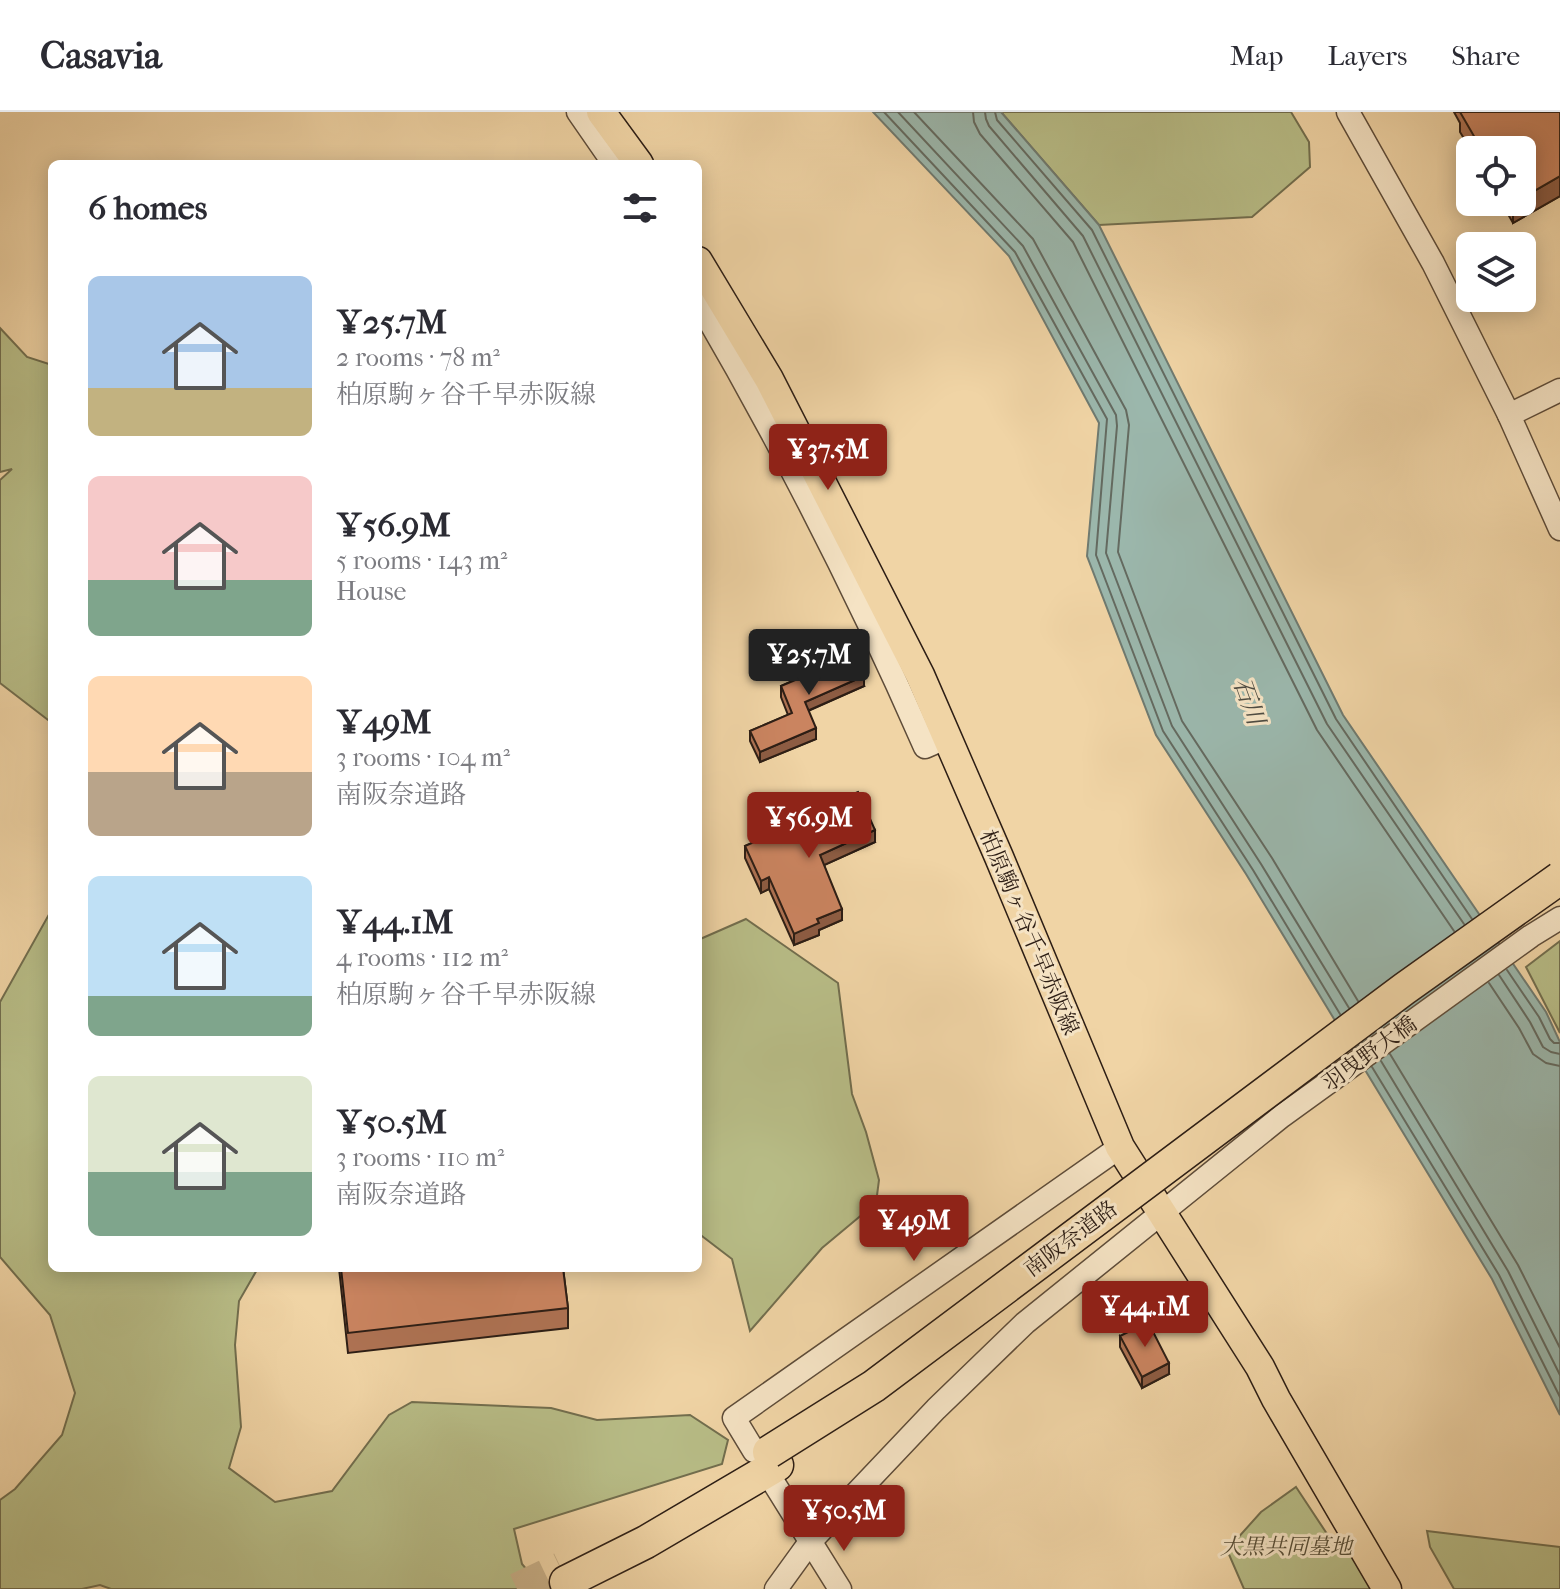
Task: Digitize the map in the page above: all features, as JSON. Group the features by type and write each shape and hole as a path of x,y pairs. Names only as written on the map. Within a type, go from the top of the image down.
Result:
{"highway":[{"name":"南阪奈道路","path":"564,1575 646,1542 768,1462 1404,989 1560,878"},
{"name":"南阪奈道路","path":"768,1462 887,1398 1026,1289 1416,997 1560,895"}],"main road":[{"path":"601,112 636,160"},
{"name":"柏原駒ヶ谷千早赤阪線","path":"702,268 769,379 920,675 1120,1147 1172,1204 1276,1399 1387,1589"}],"street":[{"path":"578,112 611,160"},
{"path":"1348,112 1433,263 1509,415 1560,529"},
{"path":"702,308 859,600 925,747 948,737"},
{"path":"1509,415 1560,390"},
{"name":"羽曳野大橋","path":"776,1589 810,1542 936,1409 1025,1323 1282,1116 1560,918"},
{"path":"840,1589 810,1542 768,1462 734,1418 1120,1147"}],"green space":[{"path":"1001,112 1291,112 1309,142 1310,167 1252,217 1099,225"},
{"path":"0,328 27,357 48,364 48,720 0,683 0,480 12,469 0,472"},
{"path":"48,916 48,1272 256,1272 239,1301 235,1345 241,1427 229,1468 275,1502 332,1491 389,1415 412,1402 551,1408 597,1420 690,1415 728,1440 722,1464 514,1529 522,1564 543,1589 111,1589 100,1585 82,1589 0,1589 0,1500 15,1489 62,1435 75,1393 50,1315 0,1257 0,1002"},
{"path":"746,919 838,983 852,1094 879,1180 876,1203 822,1248 750,1331 732,1259 702,1236 702,938"},
{"path":"1560,941 1560,1033 1526,967"},
{"name":"大黒共同墓地","path":"1296,1487 1341,1555 1354,1551 1374,1589 1244,1589 1227,1550 1261,1512"},
{"path":"1427,1531 1560,1547 1560,1589 1454,1589 1430,1547"}],"water":[{"name":"石川","path":"873,112 1001,112 1099,225 1343,715 1546,1012 1560,1042 1560,1415 1492,1279 1246,874 1156,735 1087,556 1099,423 1009,256"}],"building":[{"path":"1460,112 1560,112 1560,176 1536,190 1536,136 1474,136"},
{"path":"849,642 864,676 805,702 816,728 760,752 750,731 792,713 781,686 824,668 819,656"},
{"path":"858,792 875,830 820,855 842,909 817,919 819,923 794,934 769,877 761,881 745,846 805,820"},
{"path":"341,1272 564,1272 568,1308 348,1333"},
{"path":"1148,1322 1169,1363 1142,1377 1120,1336"}],"tunnel":[{"path":"517,1589 561,1568"}]}
